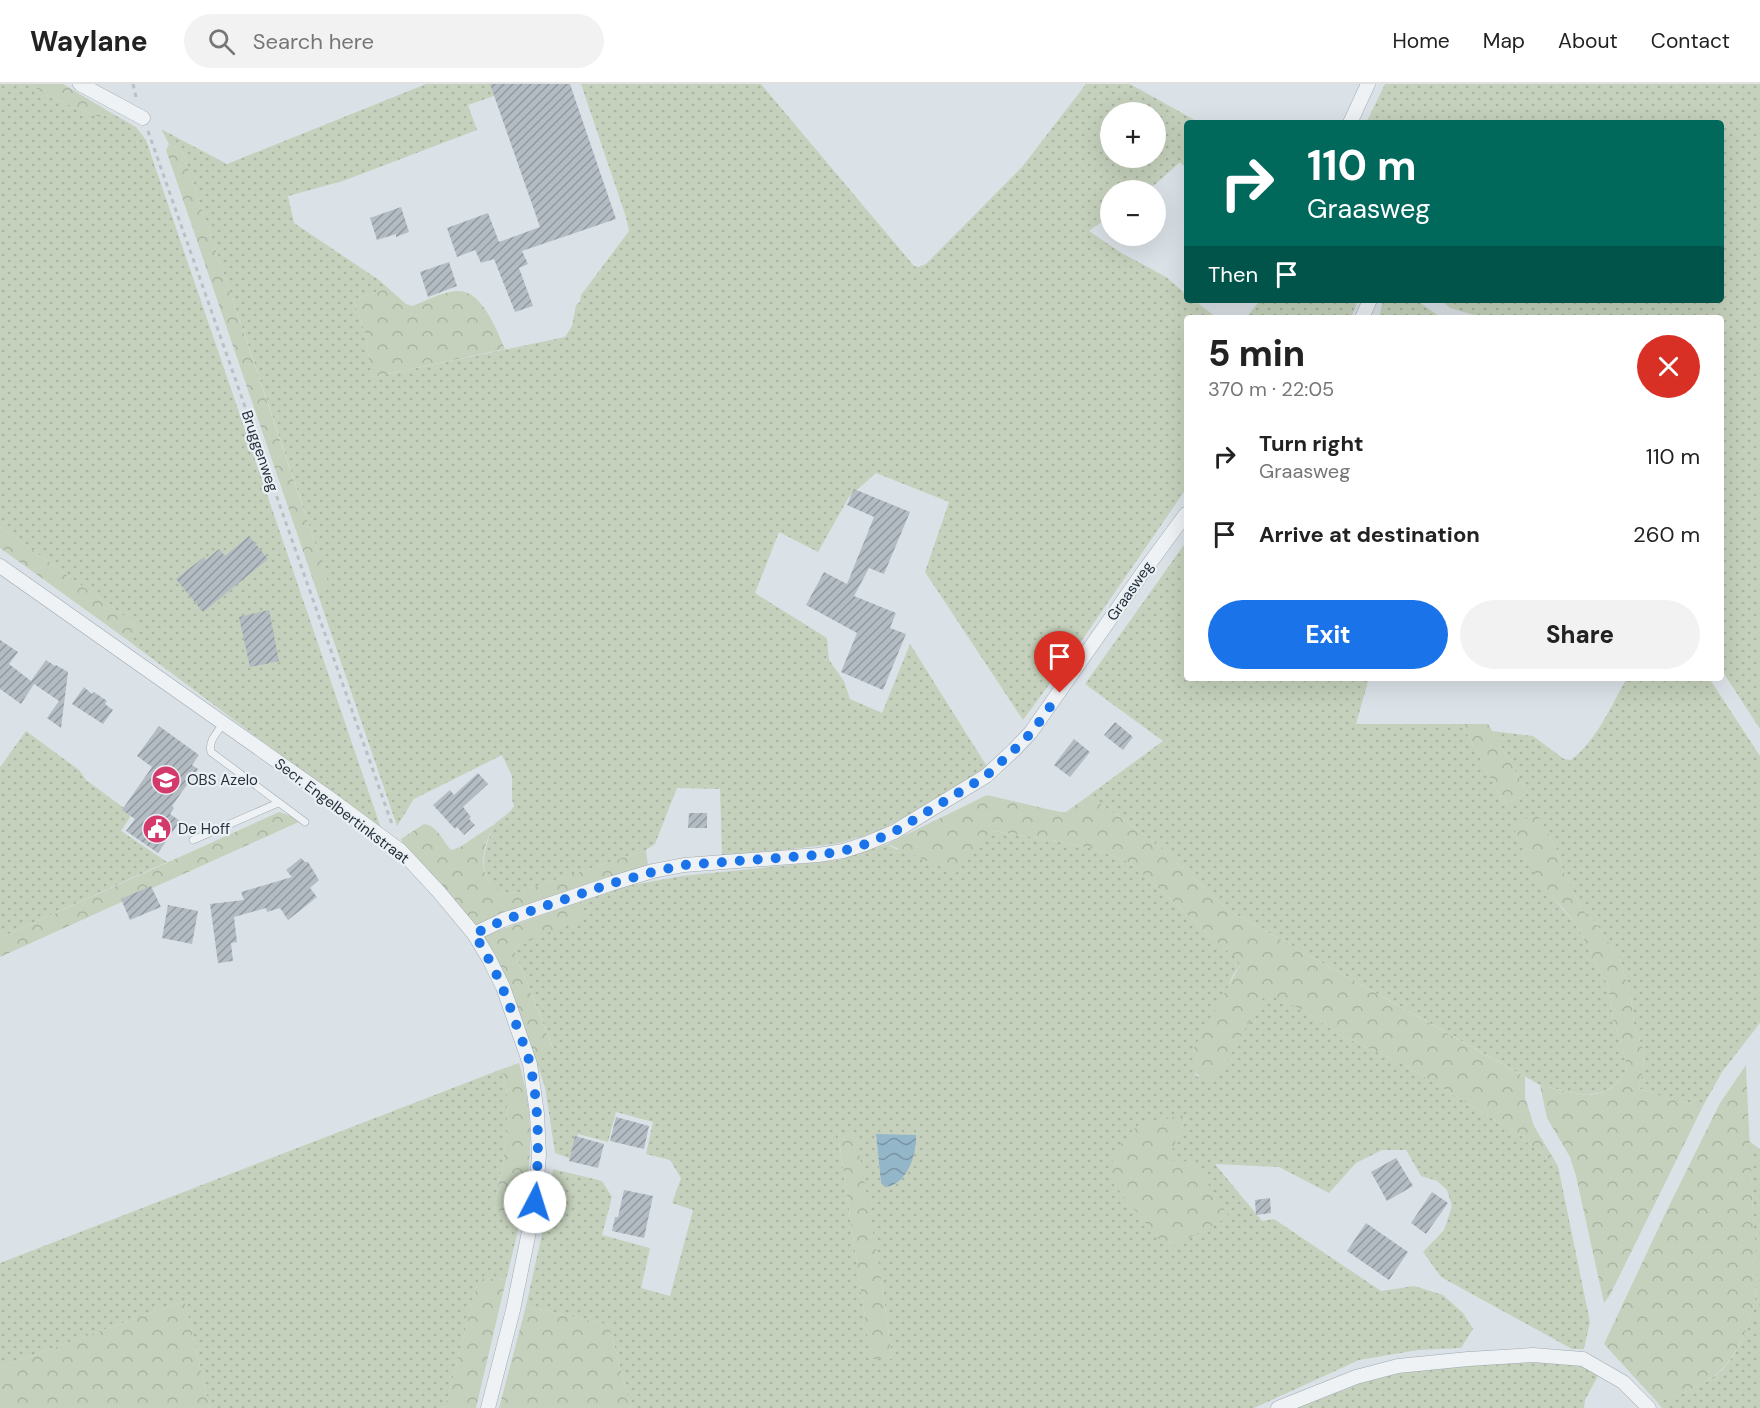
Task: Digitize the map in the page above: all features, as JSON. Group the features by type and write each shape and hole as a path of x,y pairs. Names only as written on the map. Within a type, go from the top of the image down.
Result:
{"street":[{"path":"80,84 143,118"},
{"path":"1351,120 1368,84"},
{"name":"Graasweg","path":"474,934 504,920 653,872 684,865 843,851 894,832 986,776 1026,738 1184,517"},
{"name":"Secr. Engelbertinkstraat","path":"0,566 401,851 474,934 488,957 503,987 530,1064 537,1114 539,1155 535,1202 488,1408"},
{"path":"1278,1408 1356,1377 1398,1366 1533,1355 1583,1359 1623,1382 1650,1408"}],"lane":[{"path":"223,724 211,742 211,752 305,822"},
{"path":"193,840 278,803"}],"path":[{"name":"Bruggenweg","path":"143,118 401,851"}],"green space":[{"path":"0,84 29,84 50,97 99,117 113,114 136,127 146,140 382,831 126,639 137,627 127,618 0,527"},
{"path":"29,84 63,84 113,114 99,117 50,97"},
{"path":"426,84 529,84 468,105 477,130 343,181 288,196 294,223 388,288 354,301 367,339 373,377 565,337 572,326 576,305 580,302 581,295 629,231 581,84 761,84 914,266 918,267 926,264 1022,167 1086,84 1130,84 1162,102 1100,102 1100,168 1166,168 1166,104 1195,120 1184,120 1184,166 1180,162 1160,180 1100,180 1100,223 1089,231 1100,238 1100,246 1111,246 1166,277 1184,292 1184,303 1198,303 1213,315 1184,315 1184,492 1082,640 1023,720 925,572 949,502 876,473 849,497 818,552 779,532 755,593 827,638 829,660 844,681 850,699 882,713 910,644 988,768 964,784 877,832 840,843 722,858 720,788 677,788 655,844 646,850 519,892 498,890 487,878 484,860 493,826 514,806 512,776 502,755 414,799 397,826 316,589 328,584 275,422 183,153 169,144 161,129 227,164"},
{"path":"1385,84 1760,84 1760,729 1724,674 1724,315 1474,315 1450,308 1444,303 1724,303 1724,120 1367,120"},
{"path":"169,144 183,153 329,585 316,589 166,150"},
{"path":"388,288 406,304 412,306 446,293 466,292 474,297 487,312 505,349 373,377 367,339 354,301"},
{"path":"1258,303 1357,303 1352,315 1248,315"},
{"path":"1382,303 1420,303 1438,315 1380,315"},
{"path":"0,527 137,627 126,639 0,548"},
{"path":"1184,545 1184,681 1368,681 1356,724 1462,724 1504,804 1528,793 1492,731 1533,736 1564,759 1571,760 1596,733 1625,681 1711,681 1760,756 1760,1023 1722,1072 1703,1106 1669,1099 1638,1088 1643,1071 1644,1052 1634,1024 1631,996 1620,960 1596,923 1579,904 1565,876 1557,850 1537,814 1553,897 1579,929 1608,984 1613,1020 1627,1068 1619,1080 1600,1093 1577,1093 1540,1085 1230,911 1150,840 1088,796 1163,741 1085,684"},
{"path":"1462,724 1488,724 1528,793 1504,804"},
{"path":"26,731 79,770 86,780 132,814 121,831 167,862 0,938 0,767"},
{"path":"987,795 1060,812 1066,812 1088,796 1150,840 1230,911 1525,1077 1525,1097 1534,1126 1558,1166 1523,1137 1403,1064 1340,1035 1305,1011 1266,993 1223,1068 1209,1079 1198,1075 1193,1069 1194,1048 1240,965 1238,960 1131,863 1094,849 993,831 956,873 887,844"},
{"path":"279,812 303,820 0,957 0,938"},
{"path":"1537,814 1557,850 1565,876 1579,904 1596,923 1620,960 1631,996 1634,1024 1644,1052 1643,1071 1638,1088 1669,1099 1703,1106 1604,1303 1576,1176 1570,1157 1547,1118 1540,1085 1577,1094 1600,1093 1610,1089 1619,1081 1627,1068 1613,1020 1608,984 1579,929 1537,880 1512,825"},
{"path":"424,824 436,830 451,850 460,847 493,825 485,850 484,870 491,883 502,891 519,892 646,850 648,867 592,882 473,927 404,847 401,839"},
{"path":"993,831 1094,849 1131,863 1239,960 1240,965 1232,977 1195,1074 1198,1077 1246,1026 1266,992 1305,1011 1340,1035 1403,1064 1523,1137 1558,1166 1590,1322 1584,1349 1572,1349 1441,1277 1423,1252 1444,1230 1452,1206 1447,1190 1437,1181 1421,1176 1406,1150 1382,1150 1356,1163 1329,1193 1279,1167 1215,1164 1262,1221 1274,1219 1381,1291 1414,1286 1443,1295 1463,1313 1473,1329 1461,1348 1418,1350 1359,1360 1254,1408 631,1408 609,1325 526,1306 550,1198 553,1169 602,1181 612,1197 602,1235 650,1248 641,1288 670,1296 693,1210 672,1203 681,1178 670,1160 646,1154 653,1122 616,1112 608,1142 578,1134 571,1159 555,1153 545,1087 534,1056 553,1048 514,950 518,945 586,914 579,902 627,886 682,876 839,860 887,844 897,850","holes":["1187,1115 1167,1160 1137,1126","855,1134 883,1290 892,1359 871,1358 838,1135","876,1134 916,1147 881,1183"]},
{"path":"579,902 586,914 584,918 518,945 514,950 553,1049 534,1056 480,937"},
{"path":"519,1063 530,1120 530,1157 522,1214 495,1210 494,1205 507,1124 507,1094 502,1069"},
{"path":"1746,1065 1756,1258 1752,1312 1737,1348 1722,1369 1691,1389 1657,1402 1604,1344 1720,1103"},
{"path":"502,1069 507,1094 507,1124 494,1205 495,1210 522,1214 506,1280 485,1278 478,1281 445,1408 210,1408 185,1303 181,1302 0,1367 0,1263"},
{"path":"1187,1114 1168,1160 1194,1162 1229,1217 1167,1249 1107,1176 1117,1148 1137,1126"},
{"path":"838,1134 855,1134 857,1139 883,1290 892,1359 871,1359"},
{"path":"1749,1141 1760,1149 1760,1408 1662,1408 1657,1402 1691,1389 1722,1370 1737,1349 1749,1322 1754,1305 1756,1280"},
{"path":"485,1278 506,1280 476,1408 445,1408 478,1281"},
{"path":"181,1302 185,1303 210,1408 0,1408 0,1367"},
{"path":"526,1306 609,1325 631,1408 499,1408"},
{"path":"1536,1359 1580,1364 1600,1372 1585,1400 1584,1408 1292,1408 1354,1382 1393,1373"}],"water":[{"path":"876,1134 916,1135 915,1151 905,1175 893,1185 885,1187 881,1183"}],"building":[{"path":"490,84 570,84 616,219 522,251 528,264 519,268 533,306 515,312 494,259 481,263 475,250 457,257 447,228 488,213 499,242 540,227"},
{"path":"401,207 409,232 377,240 370,218"},
{"path":"449,262 457,286 428,297 420,272"},
{"path":"854,489 910,512 884,574 869,568 854,596 896,613 890,628 906,634 883,690 841,672 857,633 806,605 824,572 847,584 874,517 847,505"},
{"path":"249,536 268,559 203,612 176,579 204,557 206,560 219,549 225,556"},
{"path":"269,610 279,661 250,667 239,617"},
{"path":"0,640 18,652 9,664 31,681 46,660 68,672 61,728 47,718 59,701 34,684 21,704 0,689"},
{"path":"84,687 92,694 94,692 107,701 105,704 113,710 103,724 72,704"},
{"path":"1115,722 1133,737 1123,750 1104,735"},
{"name":"OBS Azelo","path":"159,726 199,755 192,765 198,769 172,806 174,808 170,814 180,821 158,853 126,831 135,819 122,810 152,767 137,756"},
{"path":"1074,739 1090,752 1070,777 1054,765"},
{"path":"478,773 488,784 463,807 475,825 464,835 457,827 455,829 433,805 450,790 454,795"},
{"path":"689,813 707,813 707,828 688,828"},
{"path":"301,858 308,862 319,880 310,888 317,897 288,920 280,908 267,912 266,908 234,917 237,942 231,943 233,961 218,963 210,904 244,900 241,892 292,877 286,870"},
{"path":"151,886 161,907 130,920 121,899"},
{"path":"168,905 198,911 192,944 162,938"},
{"path":"616,1117 649,1126 644,1149 610,1141"},
{"path":"575,1136 604,1144 598,1168 569,1161"},
{"path":"1396,1158 1413,1186 1387,1201 1371,1172"},
{"path":"624,1190 653,1196 644,1238 612,1231 615,1217 618,1217"},
{"path":"1432,1192 1448,1203 1426,1234 1411,1223"},
{"path":"1270,1198 1271,1213 1256,1215 1255,1200"},
{"path":"1366,1223 1408,1252 1389,1280 1347,1251"}],"place":[{"name":"OBS Azelo","path":"166,780"},
{"name":"De Hoff","path":"157,829"}],"route":[{"path":"535,1202 539,1155 537,1114 530,1064 503,987 474,934 504,920 653,872 684,865 818,855 866,844 894,832 986,776 1032,732 1060,693"}]}
